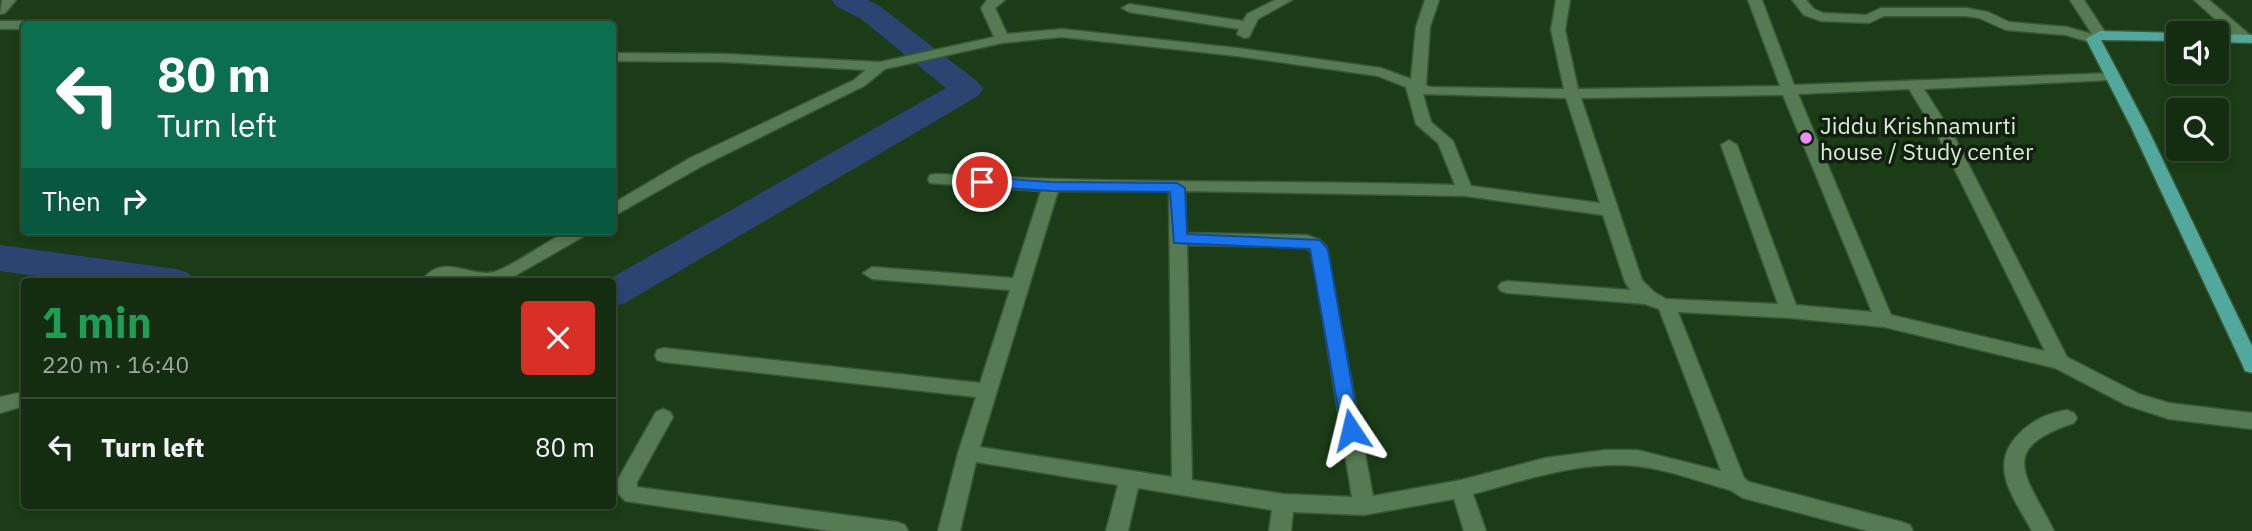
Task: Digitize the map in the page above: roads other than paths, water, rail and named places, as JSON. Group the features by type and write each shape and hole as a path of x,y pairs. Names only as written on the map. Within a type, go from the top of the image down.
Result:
{"main road":[{"path":"2166,37 2096,37 2110,76 2139,127 2252,366"},
{"path":"2229,38 2249,39"}],"street":[{"path":"0,10 9,0"},
{"path":"1237,52 1252,16 1285,0"},
{"path":"1432,0 1423,27 1416,86 1424,124 1444,141 1465,191"},
{"path":"1563,0 1558,30 1572,94 1634,282 1657,301 1736,484"},
{"path":"1755,0 1765,32 1884,320"},
{"path":"1799,0 1809,12 1821,17 1871,19 1881,12 1966,12 1983,15 2007,26 2067,31 2096,37"},
{"path":"2077,0 2096,37"},
{"path":"2201,0 2249,39"},
{"path":"990,1 988,8 1002,39"},
{"path":"1129,8 1248,26"},
{"path":"0,25 21,25"},
{"path":"616,57 725,58 880,65 1002,39 1062,33 1237,52 1381,72 1428,91 1572,94 1790,90 2110,76"},
{"path":"616,210 696,162 859,83 880,65"},
{"path":"1914,85 1947,138 2060,362"},
{"path":"1730,145 1778,286 1790,311"},
{"path":"936,179 1051,186 1298,186 1465,191 1610,211"},
{"path":"949,531 986,391 1051,186"},
{"path":"1177,188 1180,239 1182,487"},
{"path":"497,278 573,235"},
{"path":"1180,239 1307,242 1320,250 1364,506"},
{"path":"437,278 447,272 488,278"},
{"path":"872,273 1020,285"},
{"path":"1507,287 1884,320 2060,362 2133,400 2169,411 2252,421"},
{"path":"664,355 986,391"},
{"path":"0,405 21,400"},
{"path":"663,417 627,481 627,492 632,495 897,531"},
{"path":"2043,531 2018,483 2012,464 2014,453 2038,428 2053,420 2067,418"},
{"path":"968,453 1129,481 1283,503 1364,506 1461,489 1545,466 1605,458 1637,458 1902,531"},
{"path":"1117,531 1129,481"},
{"path":"1461,489 1475,531"},
{"path":"1280,531 1283,503"}],"waterway":[{"path":"616,292 967,89 871,13 846,0"},
{"path":"0,258 147,278"}],"place":[{"name":"Jiddu Krishnamurti house / Study center","path":"1806,138"}]}
